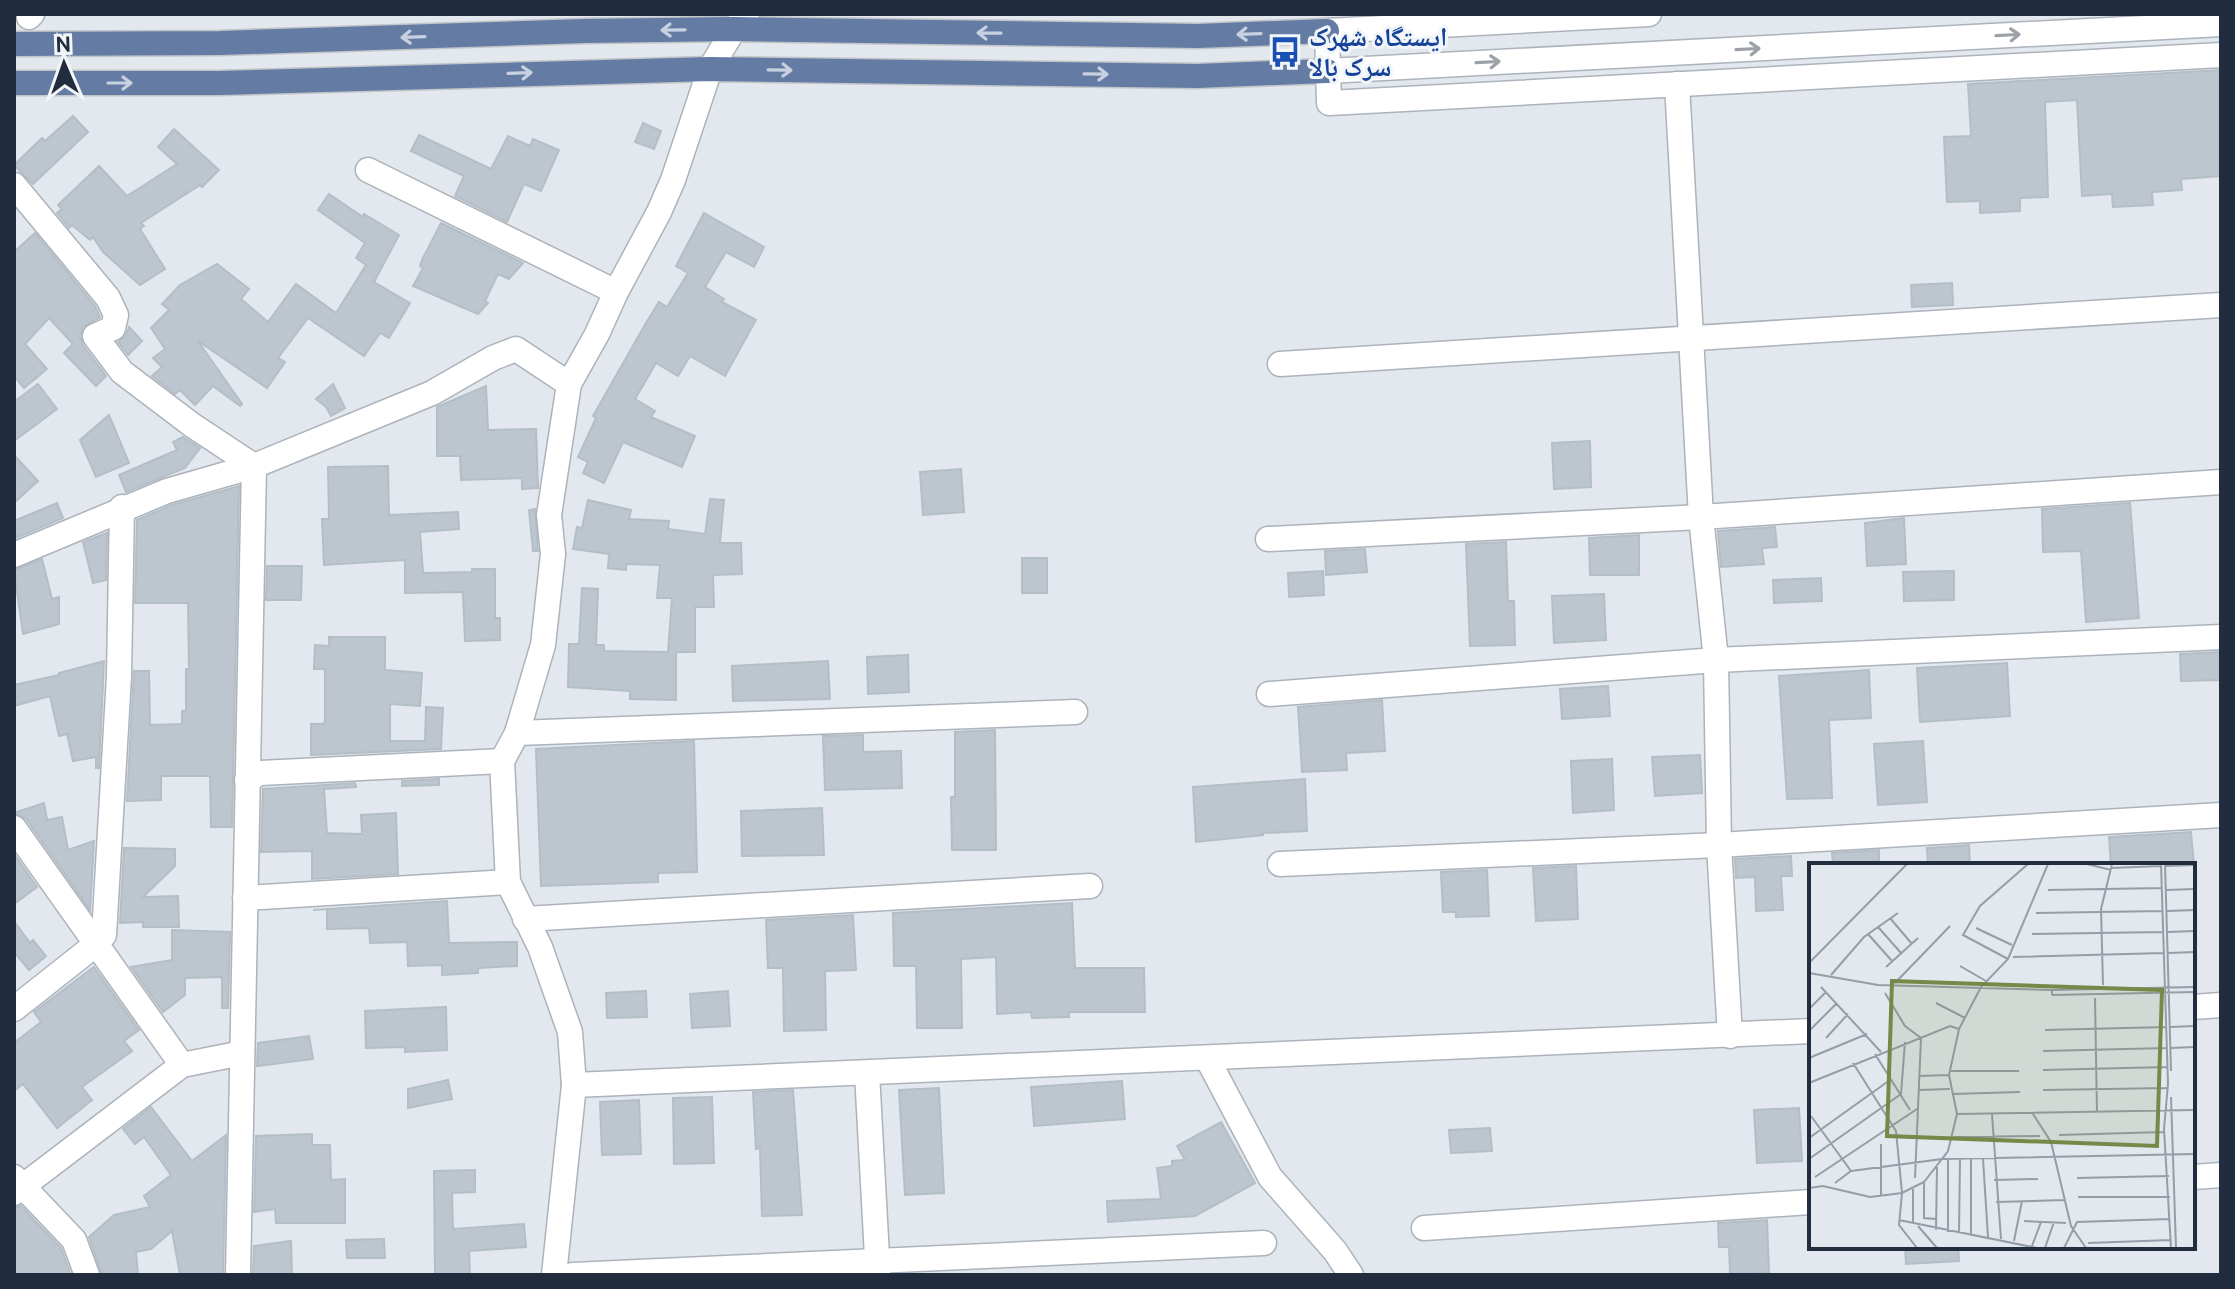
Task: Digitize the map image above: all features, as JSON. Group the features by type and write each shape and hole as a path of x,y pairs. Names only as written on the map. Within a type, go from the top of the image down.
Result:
{"main road":[{"path":"14,44 220,43 584,31 740,22 1198,36 1326,23"},
{"path":"14,83 219,83 710,69 1197,76 1327,71"}],"street":[{"path":"1649,14 1326,23 1329,103 2221,55"},
{"path":"554,1275 574,1085 570,1032 540,947 508,882 502,761 517,733 543,645 553,554 549,515 569,384 637,256 673,180 710,69 740,22"},
{"path":"1327,71 2221,24"},
{"path":"1677,84 1701,517 1716,660 1719,845 1730,1036"},
{"path":"368,170 616,292"},
{"path":"14,185 108,298 116,315 113,328 95,336 122,372 192,425 254,466"},
{"path":"1280,364 2221,305"},
{"path":"14,555 122,507 254,466 432,393 493,358 516,349 569,384"},
{"path":"238,1275 254,466"},
{"path":"1268,539 1701,517 2221,482"},
{"path":"14,1009 104,935 119,676 122,507"},
{"path":"1269,694 1716,660 2221,637"},
{"path":"517,733 1075,712"},
{"path":"247,780 260,773 502,761"},
{"path":"1280,864 1719,845 2221,815"},
{"path":"14,828 182,1065"},
{"path":"245,898 508,882"},
{"path":"525,919 1090,886"},
{"path":"2195,1007 2221,1005"},
{"path":"574,1085 1809,1031"},
{"path":"87,1275 74,1240 17,1186 182,1065 242,1053"},
{"path":"1207,1058 1270,1177 1335,1251 1351,1275"},
{"path":"867,1073 878,1269"},
{"path":"2195,1177 2221,1175"},
{"path":"1424,1228 1809,1202"},
{"path":"573,1275 878,1269 1264,1243"}],"building":[{"path":"2221,70 2221,176 2181,179 2182,190 2152,192 2153,205 2113,207 2112,194 2082,196 2077,100 2045,102 2048,197 2020,198 2020,211 1980,213 1980,201 1947,202 1944,137 1971,136 1968,84"},
{"path":"73,116 88,132 33,184 14,165 42,138 45,141"},
{"path":"643,123 661,131 654,149 635,142"},
{"path":"174,129 219,170 202,187 200,185 141,223 144,226 140,229 165,269 140,285 103,252 93,237 90,240 72,225 69,228 57,213 62,209 58,205 99,166 127,196 177,164 158,147"},
{"path":"419,135 491,169 508,136 530,146 533,139 559,150 541,191 524,184 507,222 455,196 464,176 411,151"},
{"path":"329,194 363,217 364,214 399,235 374,282 410,303 389,338 380,333 364,356 308,318 278,358 285,362 267,388 198,341 242,404 240,406 213,386 195,405 180,390 175,394 152,376 162,367 153,358 165,349 151,328 169,310 162,304 180,285 217,264 249,289 241,299 268,322 296,284 336,313 366,265 356,258 365,243 318,210"},
{"path":"704,213 764,247 754,267 726,252 705,287 724,299 722,302 756,320 725,376 690,356 678,376 656,363 635,399 655,411 651,417 695,436 682,467 623,442 604,483 583,473 588,462 578,457 596,418 593,416 659,302 667,307 688,273 676,266"},
{"path":"441,223 523,263 509,279 498,274 485,301 488,303 478,314 413,286"},
{"path":"35,233 95,306 100,317 83,327 80,336 106,376 96,386 64,353 73,344 49,318 25,344 47,369 24,388 14,376 14,252"},
{"path":"1952,283 1953,305 1912,307 1911,285"},
{"path":"129,327 142,341 128,355 118,342 125,337"},
{"path":"38,384 57,409 14,441 14,402"},
{"path":"333,384 345,408 331,416 316,399"},
{"path":"486,386 488,430 536,429 538,488 522,489 522,478 461,480 460,456 437,456 437,407"},
{"path":"109,415 129,463 96,477 80,440"},
{"path":"183,437 200,448 185,468 126,492 119,475 177,450 173,442"},
{"path":"1590,441 1591,487 1554,489 1552,443"},
{"path":"14,455 38,481 14,503"},
{"path":"388,466 389,515 458,512 459,529 420,532 423,573 495,569 495,618 500,618 500,640 465,641 463,592 405,593 405,560 324,565 322,519 329,519 328,467"},
{"path":"961,469 964,512 923,515 920,472"},
{"path":"239,486 232,827 211,827 210,776 161,776 161,800 127,801 134,671 149,671 150,725 182,724 182,711 186,711 186,669 189,669 188,603 135,603 137,520 172,505"},
{"path":"710,499 724,500 720,543 741,543 742,574 713,575 714,607 695,607 695,652 676,652 676,700 630,699 630,691 568,687 569,644 579,644 582,588 598,589 596,645 604,645 604,651 668,652 672,598 657,598 660,565 626,564 626,570 608,568 609,554 573,549 577,527 582,528 588,500 631,510 629,519 669,521 668,529 705,534"},
{"path":"57,503 63,518 16,538 14,521"},
{"path":"2130,503 2139,618 2086,622 2081,551 2043,552 2042,509"},
{"path":"535,509 538,551 533,551 529,510"},
{"path":"1904,518 1906,564 1867,566 1865,523"},
{"path":"1775,527 1777,547 1762,548 1764,564 1721,567 1718,531"},
{"path":"107,533 106,580 93,583 83,542"},
{"path":"1639,535 1639,575 1590,575 1589,538"},
{"path":"1506,542 1508,601 1514,601 1515,645 1470,646 1466,544"},
{"path":"1365,549 1367,572 1326,575 1325,551"},
{"path":"1022,558 1047,558 1047,593 1022,593"},
{"path":"42,559 52,599 59,597 59,624 23,634 14,570"},
{"path":"267,566 302,566 301,600 266,600"},
{"path":"1323,571 1324,595 1289,597 1288,573"},
{"path":"1954,571 1954,600 1904,601 1903,572"},
{"path":"1821,578 1822,601 1774,603 1773,580"},
{"path":"1604,594 1606,640 1554,643 1552,596"},
{"path":"329,637 385,637 385,670 422,673 420,706 390,704 390,741 425,741 426,707 443,708 441,749 311,755 311,724 324,724 325,720 325,669 314,669 315,645 329,646"},
{"path":"2221,652 2221,680 2181,681 2180,654"},
{"path":"908,655 909,692 868,694 867,657"},
{"path":"104,661 99,768 96,768 96,757 73,761 67,734 59,736 50,696 14,706 14,685"},
{"path":"828,661 830,699 733,701 732,666"},
{"path":"2007,663 2010,716 1920,722 1917,668"},
{"path":"1869,670 1871,718 1829,720 1832,798 1787,799 1779,676"},
{"path":"1608,686 1610,716 1562,719 1560,689"},
{"path":"1382,700 1385,751 1346,753 1347,770 1302,772 1298,707"},
{"path":"995,730 996,850 952,850 955,732"},
{"path":"863,735 863,752 901,751 902,788 825,790 823,736"},
{"path":"694,741 697,872 658,873 658,882 541,886 536,749"},
{"path":"1923,741 1927,802 1878,805 1874,744"},
{"path":"1700,755 1702,793 1655,796 1652,757"},
{"path":"1612,759 1614,810 1573,813 1571,761"},
{"path":"439,779 439,785 402,786 402,781"},
{"path":"1305,779 1307,831 1196,842 1193,787"},
{"path":"355,783 356,787 324,789 327,833 362,834 361,815 396,813 398,874 312,879 312,851 261,852 263,789"},
{"path":"44,803 47,820 62,817 68,850 94,841 90,910 26,819 14,813"},
{"path":"822,808 824,855 742,856 741,811"},
{"path":"2191,832 2194,863 2111,863 2109,837"},
{"path":"1969,845 1970,863 1928,863 1927,848"},
{"path":"124,848 175,849 175,866 143,897 178,896 179,927 143,927 143,922 120,923"},
{"path":"1879,850 1879,863 1833,863 1832,853"},
{"path":"14,854 37,887 14,904"},
{"path":"1791,856 1792,876 1781,876 1783,910 1756,911 1755,877 1736,878 1735,859"},
{"path":"1576,866 1578,919 1536,921 1533,868"},
{"path":"1487,870 1489,916 1456,917 1456,912 1443,912 1441,872"},
{"path":"447,901 449,943 517,942 517,966 478,968 478,973 442,975 442,965 408,966 407,942 370,943 369,928 327,929 327,909"},
{"path":"1072,903 1075,968 1144,968 1145,1012 1069,1012 1069,1017 1032,1018 1031,1012 997,1014 996,957 961,959 962,1028 917,1028 916,966 894,966 893,913"},
{"path":"853,915 856,970 825,971 826,1030 784,1031 783,968 768,968 766,920"},
{"path":"14,921 30,943 33,940 46,956 29,970 14,952"},
{"path":"172,930 230,932 228,1008 222,1008 222,977 185,978 185,995 163,1012 131,967 172,960"},
{"path":"94,967 139,1030 124,1041 132,1051 82,1087 92,1100 57,1128 23,1084 14,1091 14,1043 41,1022 34,1012"},
{"path":"646,991 647,1017 607,1018 606,993"},
{"path":"728,991 730,1026 692,1028 690,994"},
{"path":"446,1007 447,1050 405,1052 405,1047 366,1048 365,1011"},
{"path":"309,1036 313,1059 257,1066 258,1043"},
{"path":"448,1080 452,1099 408,1108 408,1089"},
{"path":"1122,1081 1125,1119 1034,1126 1031,1087"},
{"path":"939,1088 944,1193 905,1195 899,1090"},
{"path":"793,1090 802,1215 762,1216 760,1148 756,1149 753,1092"},
{"path":"712,1097 714,1163 674,1164 673,1098"},
{"path":"639,1100 641,1154 602,1155 600,1102"},
{"path":"151,1107 192,1161 226,1135 223,1275 180,1275 172,1231 151,1249 136,1252 138,1275 102,1275 89,1237 114,1215 150,1207 144,1196 171,1175 144,1137 135,1144 123,1129"},
{"path":"1799,1108 1802,1161 1757,1163 1754,1110"},
{"path":"1221,1122 1255,1183 1195,1216 1108,1222 1107,1201 1161,1199 1157,1168 1172,1166 1172,1161 1185,1160 1177,1146"},
{"path":"1490,1128 1492,1151 1451,1153 1449,1130"},
{"path":"312,1134 312,1145 330,1145 331,1180 345,1179 345,1223 276,1223 275,1209 254,1212 256,1136"},
{"path":"475,1170 475,1192 452,1193 453,1229 524,1224 526,1247 469,1251 470,1275 435,1275 434,1171"},
{"path":"21,1206 61,1248 71,1275 14,1275 14,1208"},
{"path":"1767,1220 1769,1273 1730,1274 1729,1247 1719,1247 1718,1223"},
{"path":"384,1239 385,1258 347,1258 346,1240"},
{"path":"291,1241 292,1275 253,1275 254,1246"},
{"path":"1905,1249 1958,1249 1959,1261 1906,1264"}],"place":[{"name":"ایستگاه شهرک سرک بالا","path":"1285,52"}]}
